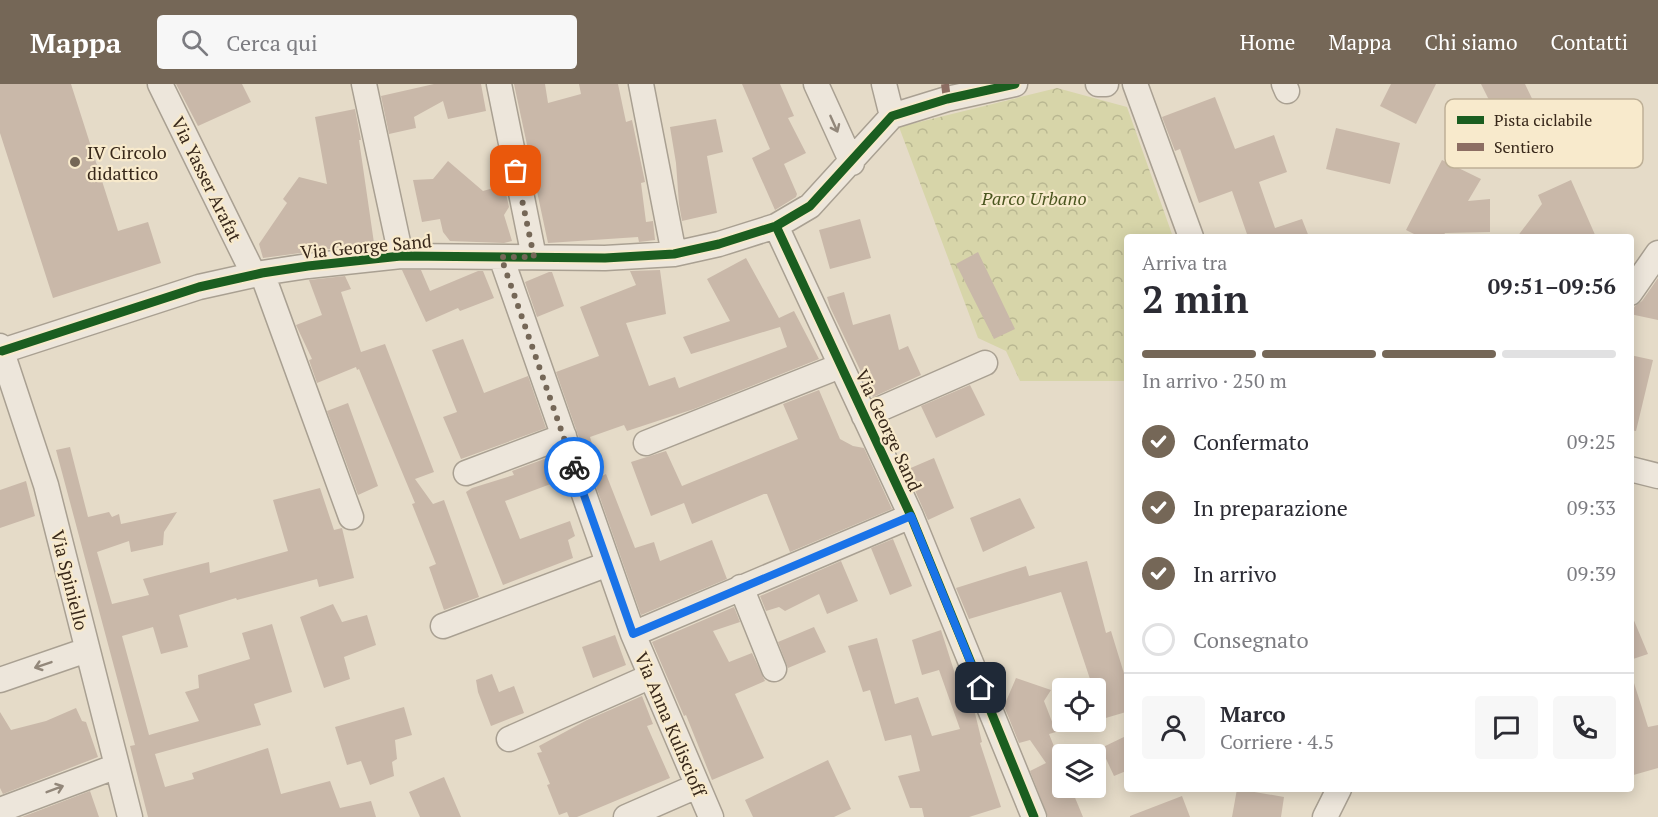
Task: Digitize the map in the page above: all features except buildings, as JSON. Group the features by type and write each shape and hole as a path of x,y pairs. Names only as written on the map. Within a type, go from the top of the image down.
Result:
{"street":[{"name":"Via Yasser Arafat","path":"160,84 258,274 351,517"},
{"name":"Via George Sand","path":"364,84 401,256"},
{"path":"499,84 534,257"},
{"path":"641,84 674,254"},
{"path":"816,84 852,163"},
{"path":"884,84 892,116 947,99 1015,84"},
{"path":"1098,84 1106,84"},
{"path":"1135,84 1190,234"},
{"name":"Via George Sand","path":"1,348 199,287 258,274 401,256 605,258 674,254 719,244 776,226 810,206 852,163 892,116"},
{"name":"Via George Sand","path":"776,226 911,516 1034,817"},
{"path":"1634,287 1658,253"},
{"name":"Via Anna Kuliscioff","path":"501,257 649,677 711,817"},
{"name":"Via Spiniello","path":"1,348 46,485 130,817"},
{"path":"864,416 985,363"},
{"path":"646,443 840,366"},
{"path":"466,473 564,436"},
{"path":"1634,470 1658,476"},
{"path":"633,634 911,516"},
{"path":"443,626 608,564"},
{"path":"741,587 774,669"},
{"path":"0,680 87,650"},
{"path":"509,739 649,677"},
{"path":"0,810 117,766"},
{"path":"626,817 697,786"},
{"path":"1325,817 1338,792"}],"green space":[{"name":"Parco Urbano","path":"1057,88 1127,107 1172,234 1124,234 1124,381 1020,381 1006,351 978,338 899,127"}],"marked path":[{"path":"945,84 947,99"}],"cycle path":[{"path":"2,351 199,287 262,273 308,266 401,256 605,258 674,254 719,244 776,226 810,206 892,116 947,99 1015,84"},
{"path":"776,226 911,516 1034,817"}],"way so far":[{"path":"516,171 534,257 501,257 574,467"}],"place":[{"name":"IV Circolo didattico","path":"75,162"}],"route":[{"path":"574,467 633,634 911,516 981,688"}]}
